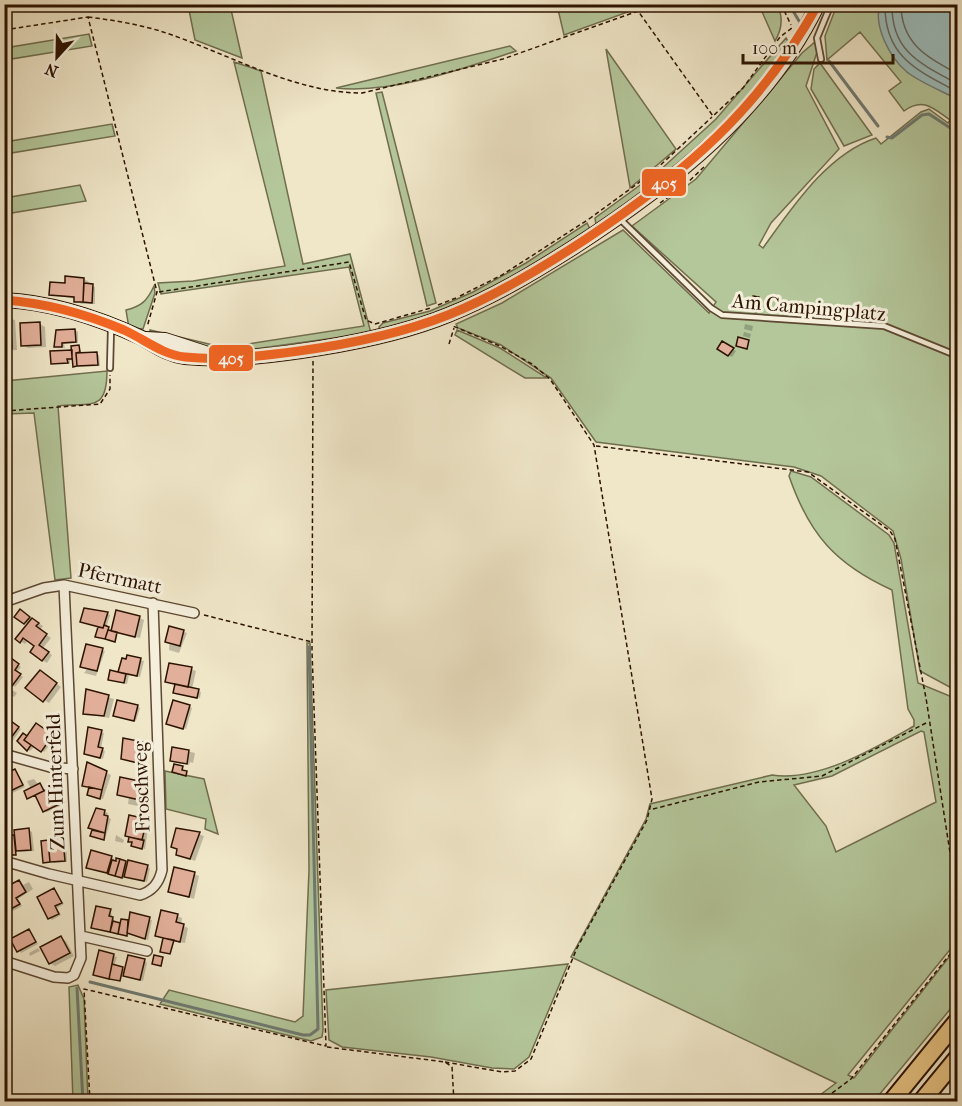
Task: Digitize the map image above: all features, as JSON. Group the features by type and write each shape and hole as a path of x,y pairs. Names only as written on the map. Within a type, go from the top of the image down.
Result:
{"highway":[{"path":"891,1101 957,1020"},
{"path":"921,1101 957,1057"}],"street":[{"path":"4,300 65,310 142,339 174,342 213,357 248,356 312,348 376,330 447,316 523,279 619,218 714,140 777,71 795,32 818,4"},
{"name":"Pferrmatt","path":"4,602 44,588 64,585 194,613"},
{"name":"Zum Hinterfeld","path":"4,961 54,977 68,978 74,975 81,958 64,585"},
{"name":"Froschweg","path":"77,879 140,895 148,892 160,879 162,870 153,603"},
{"path":"4,754 50,767 73,769"},
{"path":"4,861 49,874 77,879"},
{"path":"81,936 147,951"}],"lane":[{"path":"821,59 817,38 831,4"},
{"name":"Am Campingplatz","path":"619,218 711,308 722,315 884,326 957,356"},
{"path":"110,368 111,327"}],"path":[{"path":"633,4 713,116"},
{"path":"158,292 349,262 366,320 376,330 459,296 527,260 634,188 743,88 780,37 795,32 781,4"},
{"path":"4,30 88,17 161,31 308,84 348,93 362,93 503,59 638,11"},
{"path":"88,17 158,292 142,339"},
{"path":"90,1101 84,989 326,1046 502,1072 515,1071 531,1059 577,948 651,809 650,784 594,445 550,379 532,364 500,346 454,328 449,344"},
{"path":"312,348 312,642 326,1046"},
{"path":"4,411 100,404 110,389 110,368"},
{"path":"594,445 808,472 882,524 895,539 929,721 957,904"},
{"path":"194,613 312,642"},
{"path":"651,809 759,782 822,776 929,721"},
{"path":"820,1101 851,1079 957,944"},
{"path":"445,1062 452,1066 454,1101"}],"green space":[{"path":"188,5 230,5 242,58 195,40"},
{"path":"557,5 629,5 630,9 628,12 564,35"},
{"path":"759,5 777,5 779,9 781,23 775,41"},
{"path":"837,5 880,5 878,7 907,72 957,99 957,691 920,671 901,559 893,531 821,476 794,467 596,442 551,378 501,345 458,328 456,324 502,303 623,230 709,313 716,302 632,226 696,179 802,53 815,42 817,52 806,86 839,149 771,223 759,245 763,248 812,184 842,156 876,138 881,144 921,112 929,109 948,123 950,120 928,106 917,105 904,111 889,91 901,82 860,32 827,60 825,36"},
{"path":"89,34 92,46 5,60 5,48"},
{"path":"786,38 789,43 785,52 726,121 651,188 596,225 595,218 658,172 716,119"},
{"path":"510,46 516,51 404,84 358,89 336,88"},
{"path":"606,49 676,149 630,188 630,187"},
{"path":"234,62 261,71 303,264 350,254 371,333 232,352 212,350 150,334 150,330 213,345 235,346 364,326 349,267 161,294 158,283 193,281 285,266"},
{"path":"820,63 872,135 844,146 811,89 814,69"},
{"path":"382,92 436,303 427,306 376,93"},
{"path":"112,124 115,136 5,154 5,142"},
{"path":"80,185 86,201 5,214 5,198"},
{"path":"587,223 590,229 525,272 443,313 380,331 379,327 383,323 430,311 473,292 526,263"},
{"path":"154,286 155,293 143,329 129,328 126,310 143,302"},
{"path":"457,330 500,348 547,378 525,378 455,335"},
{"path":"107,371 104,394 100,399 88,404 58,406 71,578 55,580 34,413 5,414 5,381"},
{"path":"791,471 811,477 889,535 894,543 918,683 957,699 957,941 848,1075 854,1078 957,947 957,1001 874,1101 812,1101 836,1083 571,957 646,819 650,804 772,775 790,776 827,768 864,753 914,726 914,720 908,709 892,590 855,569 827,545 815,531 806,515 789,476","holes":["921,731 924,732 936,802 836,852 826,826 794,785 832,776"]},
{"path":"307,643 310,643 323,1030 322,1037 311,1041 160,1004 169,990 295,1022 303,1016 309,870"},
{"path":"165,771 204,779 218,834 205,829 206,819 166,809"},
{"path":"568,964 529,1057 514,1069 342,1047 329,1040 326,990"},
{"path":"78,985 84,999 88,1101 73,1101 69,987"}],"water":[{"path":"880,4 957,5 957,99 913,76 895,59 881,31 878,13"}],"building":[{"path":"65,276 84,278 83,302 74,302 74,297 49,295 50,282 65,283"},
{"path":"84,283 93,284 92,303 83,302"},
{"path":"753,296 759,297 756,312 750,310"},
{"path":"4,316 10,316 12,348 4,349"},
{"path":"40,322 41,345 21,346 20,323"},
{"path":"75,329 76,342 62,343 62,347 54,347 56,330"},
{"path":"738,337 749,340 747,349 736,346"},
{"path":"722,341 734,348 728,356 717,349"},
{"path":"79,345 80,352 76,353 77,366 73,367 71,346"},
{"path":"72,350 72,359 67,359 68,363 51,364 50,351"},
{"path":"97,352 98,365 77,366 76,353"},
{"path":"84,608 108,612 103,628 80,622"},
{"path":"20,609 30,617 24,624 14,617"},
{"path":"116,610 140,616 135,637 111,631"},
{"path":"32,618 39,623 36,626 47,634 39,645 49,652 42,661 30,652 34,646 23,638 20,643 15,639"},
{"path":"104,625 109,627 105,639 95,637 98,627 103,628"},
{"path":"169,626 184,630 180,646 165,642"},
{"path":"108,630 117,632 115,642 105,639"},
{"path":"86,644 103,648 97,671 80,667"},
{"path":"7,655 19,664 15,670 21,674 12,686 4,681 4,658"},
{"path":"127,655 141,658 137,676 118,672 122,658 126,659"},
{"path":"169,663 192,667 188,687 165,682"},
{"path":"40,670 57,683 43,702 25,688"},
{"path":"110,670 126,674 124,683 108,680"},
{"path":"175,684 199,689 197,698 173,693"},
{"path":"86,689 109,695 104,716 83,714"},
{"path":"117,700 138,705 134,721 113,716"},
{"path":"173,700 190,705 183,729 166,724"},
{"path":"4,716 19,727 8,742 4,739"},
{"path":"36,723 53,735 41,752 24,740"},
{"path":"88,727 102,730 98,747 103,748 100,758 84,754"},
{"path":"23,733 27,736 24,740 31,745 27,751 17,741"},
{"path":"123,738 143,742 138,763 121,759"},
{"path":"172,747 189,750 187,764 170,761"},
{"path":"87,762 107,771 102,790 82,786"},
{"path":"174,764 183,766 182,770 187,771 186,776 172,772"},
{"path":"15,769 23,785 4,794 4,774"},
{"path":"120,777 144,782 140,800 117,795"},
{"path":"40,783 44,791 27,799 24,791"},
{"path":"56,785 64,802 43,812 35,795"},
{"path":"89,787 102,790 100,799 87,795"},
{"path":"96,808 105,810 104,815 108,816 105,833 88,828"},
{"path":"129,815 147,819 142,840 125,836"},
{"path":"29,828 31,850 16,851 14,830"},
{"path":"176,828 200,832 190,859 176,855 177,849 171,847"},
{"path":"92,830 105,833 104,840 90,836"},
{"path":"7,835 14,835 16,855 9,855"},
{"path":"129,837 144,840 142,849 131,846 132,842 128,842"},
{"path":"63,839 65,861 50,862 48,840"},
{"path":"48,840 50,862 43,863 41,841"},
{"path":"91,850 112,856 107,873 86,868"},
{"path":"116,858 120,859 115,876 108,874 112,860 116,861"},
{"path":"120,859 126,861 122,878 115,876"},
{"path":"128,860 148,865 144,881 124,877"},
{"path":"174,867 195,872 189,897 168,892"},
{"path":"19,880 26,892 16,898 20,904 9,910 4,902 4,888"},
{"path":"54,888 62,903 55,906 59,914 48,919 37,897"},
{"path":"96,906 111,909 109,916 113,917 110,932 91,928"},
{"path":"161,910 178,914 176,922 184,924 180,942 155,936"},
{"path":"130,912 150,917 145,939 127,933"},
{"path":"121,919 128,920 127,936 118,934"},
{"path":"113,921 120,923 118,934 110,932"},
{"path":"29,929 36,942 17,952 10,939"},
{"path":"61,936 70,953 49,964 40,947"},
{"path":"163,938 174,940 170,954 160,952"},
{"path":"99,950 114,954 109,979 93,975"},
{"path":"128,955 145,959 140,980 123,976"},
{"path":"154,955 163,957 161,966 152,964"},
{"path":"112,964 123,967 120,981 109,979"}],"waterway":[{"path":"789,4 799,21"},
{"path":"829,61 878,126"},
{"path":"887,137 892,138 922,115 929,114 958,133"},
{"path":"90,982 303,1035 310,1035 318,1029 309,647"},
{"path":"77,988 83,1102"}],"transit line":[{"name":"405","path":"4,300 80,314 124,330 177,356 199,358 271,355 318,348 375,338 430,322 484,299 553,260 622,215 687,164 745,107 771,76 818,4"}]}
